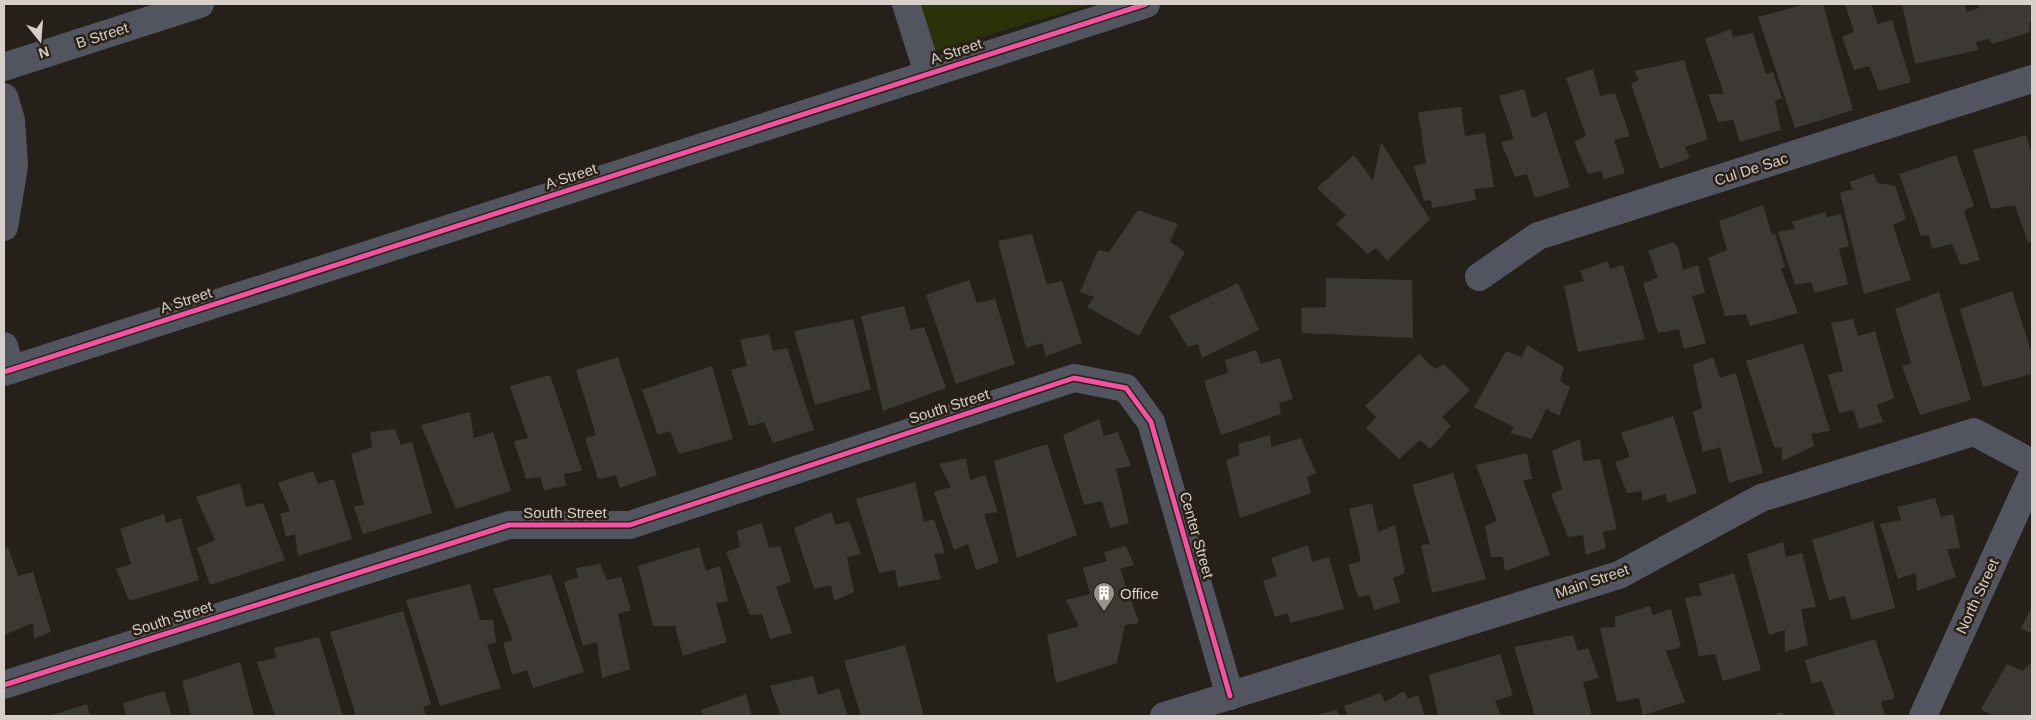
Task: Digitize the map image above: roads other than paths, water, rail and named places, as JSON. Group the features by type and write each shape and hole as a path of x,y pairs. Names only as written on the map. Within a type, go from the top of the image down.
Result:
{"street":[{"name":"B Street","path":"4,67 200,4"},
{"path":"906,4 928,73"},
{"name":"A Street","path":"6,363 1146,4"},
{"name":"Cul De Sac","path":"1479,277 1538,236 2032,79"},
{"path":"4,97 11,120 14,166 4,226"},
{"name":"South Street","path":"4,685 509,525 630,525 1074,378 1126,388"},
{"name":"Center Street","path":"1126,388 1151,422 1230,696"},
{"name":"Main Street","path":"1164,716 1619,575 1761,498 1974,432 2032,463"},
{"name":"North Street","path":"1923,716 2032,476"}],"place":[{"name":"Office","path":"1104,612"}]}
